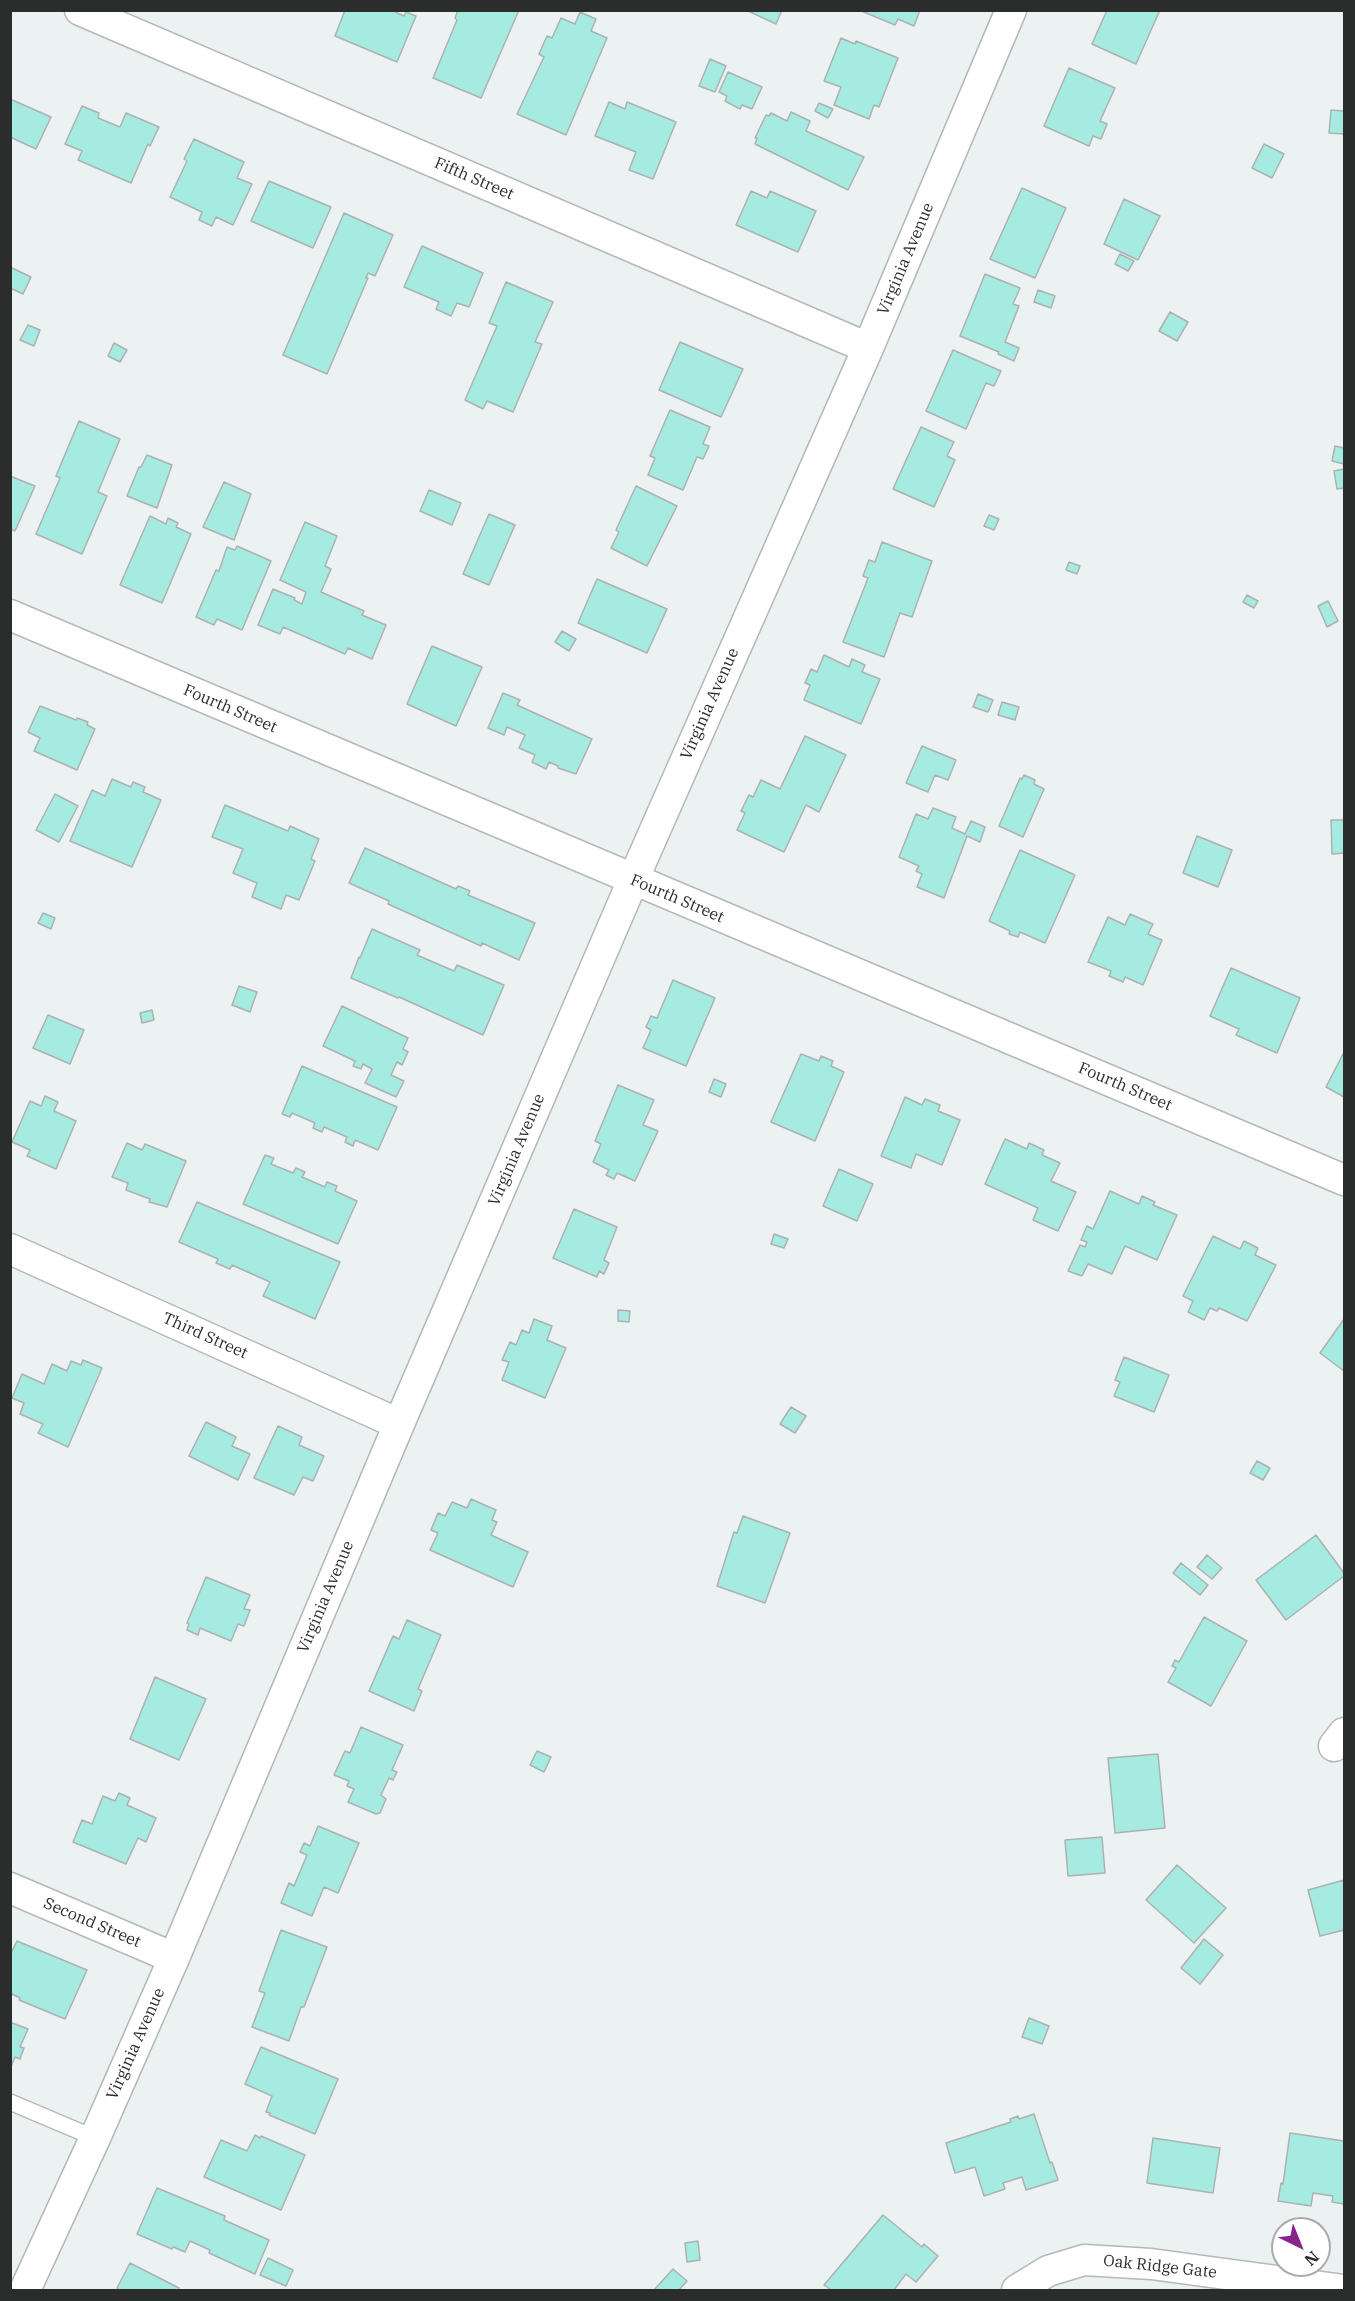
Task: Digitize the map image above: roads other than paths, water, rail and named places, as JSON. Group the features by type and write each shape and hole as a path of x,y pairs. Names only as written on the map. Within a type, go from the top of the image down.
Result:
{"street":[{"name":"Fifth Street","path":"80,10 868,348"},
{"name":"Virginia Avenue","path":"26,2290 174,1958 399,1424 633,880 868,348 1011,10"},
{"name":"Fourth Street","path":"10,615 1344,1179"},
{"name":"Third Street","path":"10,1249 399,1424"},
{"name":"Second Street","path":"10,1888 174,1958"},
{"name":"Oak Ridge Gate","path":"1017,2290 1048,2271 1084,2260 1151,2264 1344,2290"}],"lane":[{"path":"10,2102 95,2138"}]}
